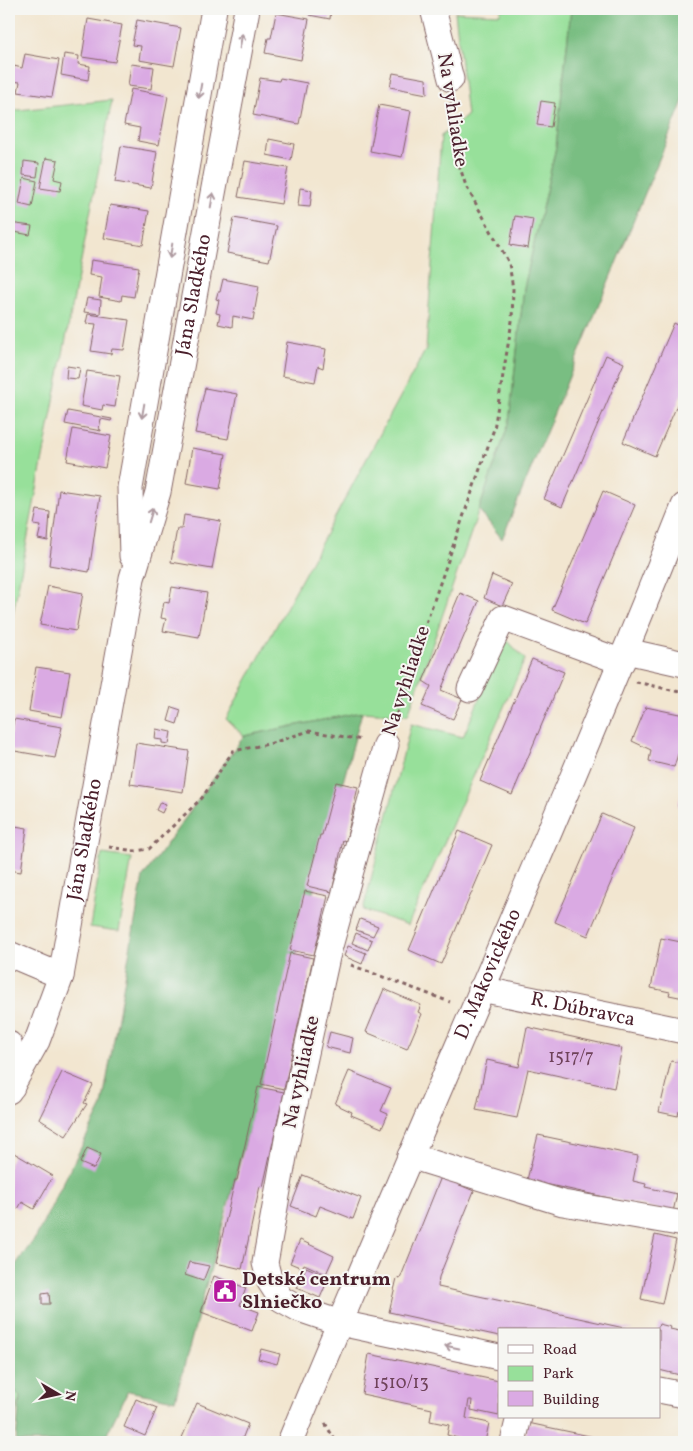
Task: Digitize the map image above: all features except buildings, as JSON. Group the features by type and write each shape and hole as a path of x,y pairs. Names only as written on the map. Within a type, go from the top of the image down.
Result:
{"street":[{"name":"Jána Sladkého","path":"132,578 130,488 214,9"},
{"name":"Jána Sladkého","path":"10,1089 37,1041 60,976 132,578 158,492 247,9"},
{"name":"Na vyhliadke","path":"432,9 451,79"},
{"name":"D. Makovického","path":"290,1442 410,1156 624,657 684,506"},
{"path":"470,688 503,618 624,657 684,664"},
{"name":"Na vyhliadke","path":"386,745 327,958 288,1140 265,1263 270,1282 281,1299 299,1309 340,1323 498,1357"},
{"path":"9,954 60,976"},
{"name":"R. Dúbravca","path":"477,999 684,1031"},
{"path":"9,1044 10,1089"},
{"path":"410,1156 563,1203 684,1224"},
{"path":"660,1390 684,1395"},
{"path":"513,1442 519,1418"}],"path":[{"name":"Na vyhliadke","path":"386,745 425,626 494,429 512,321 513,289 509,263 466,186 455,152 450,111 451,79"},
{"path":"84,844 135,851 149,849 202,798 233,751 269,744 309,731 386,745"},
{"path":"327,958 477,999"},
{"path":"323,1420 336,1442"}],"green space":[{"path":"501,9 571,9 556,147 524,288 509,423 408,715 362,712 244,736 226,719 426,349 441,136 467,116 455,12 500,14"},
{"path":"571,9 684,9 684,99 502,539 479,510 509,423 524,288 556,147"},
{"path":"112,100 9,634 9,111"},
{"path":"505,638 525,659 408,925 363,910 411,724 463,737"},
{"path":"362,712 175,1400 128,1391 103,1442 16,1442 20,1397 9,1382 9,1274 36,1237 102,1106 143,877 244,736"},
{"path":"102,854 132,858 119,931 90,927"},
{"path":"9,1382 20,1397 9,1438"}],"place":[{"name":"Detské centrum Slniečko","path":"225,1291"}]}
